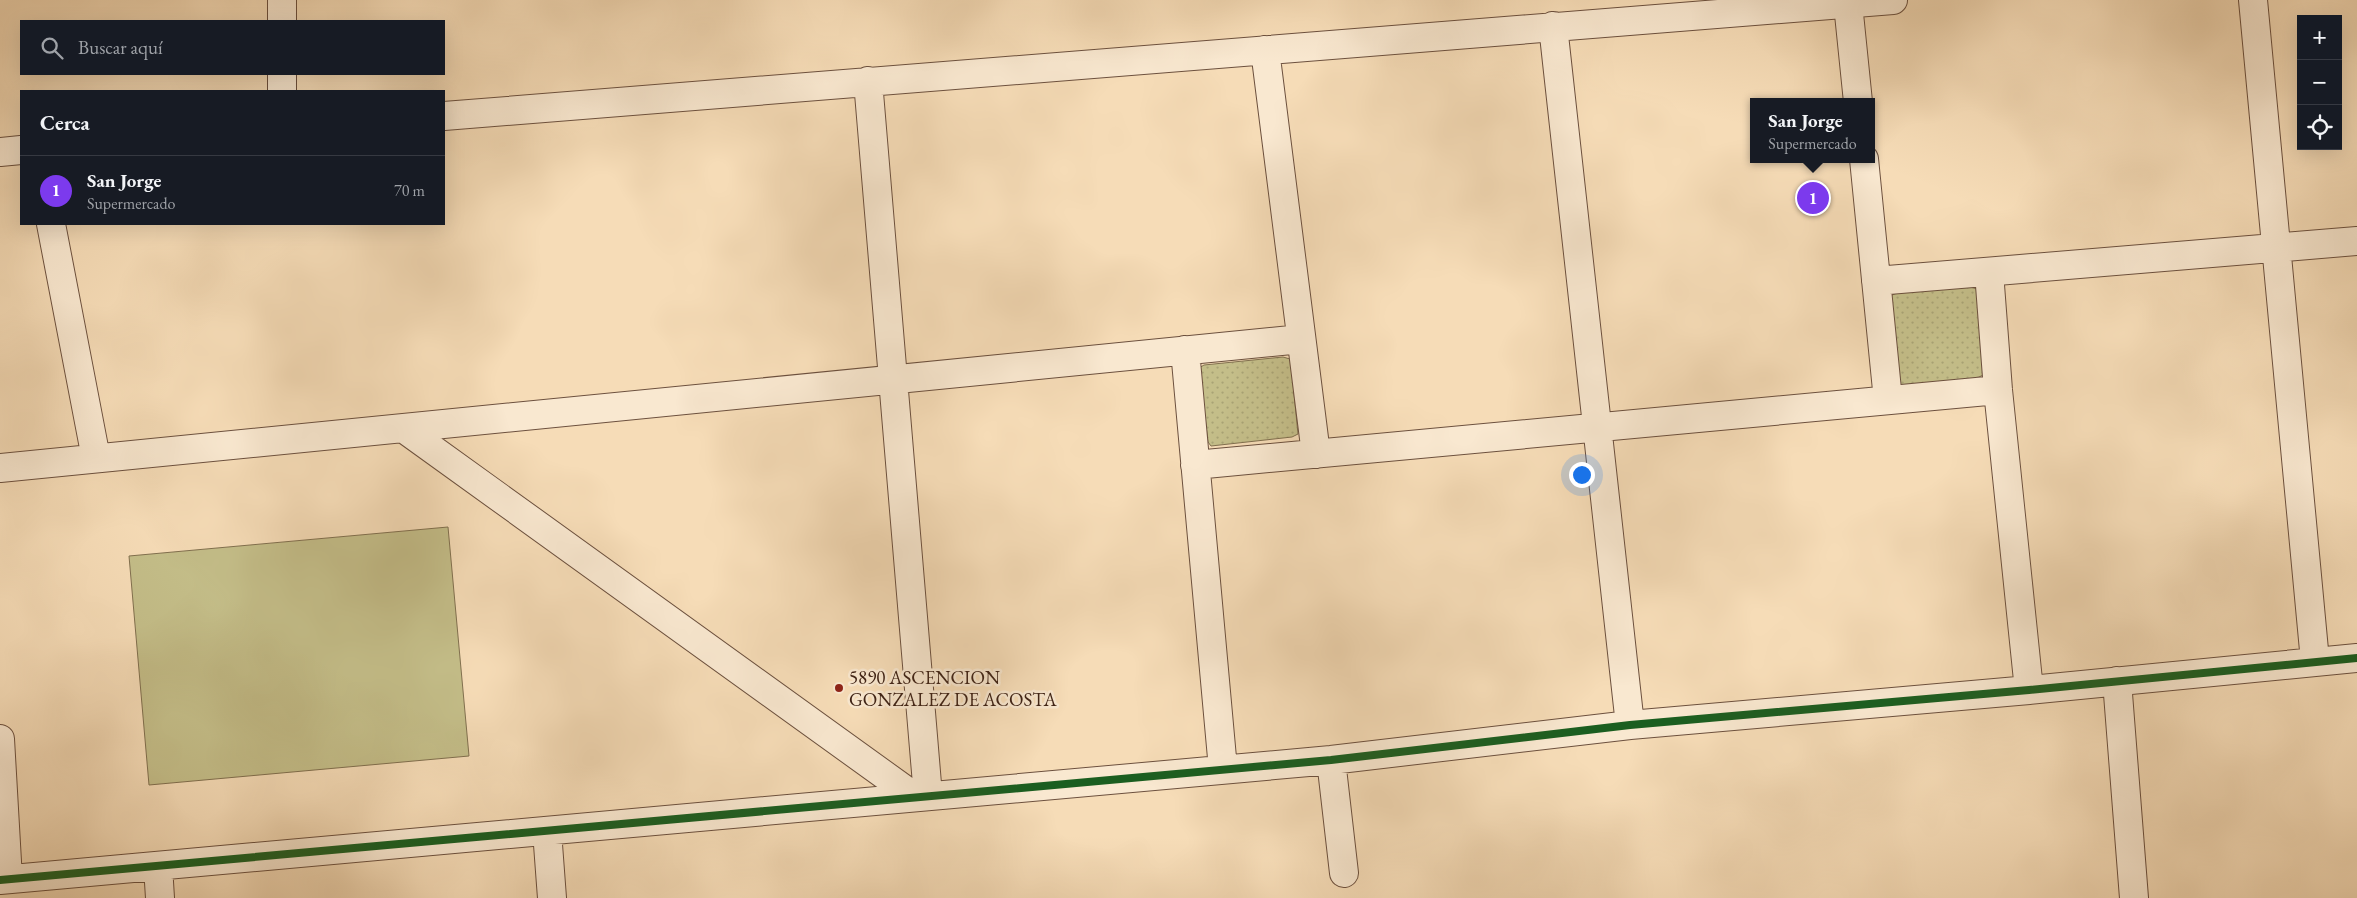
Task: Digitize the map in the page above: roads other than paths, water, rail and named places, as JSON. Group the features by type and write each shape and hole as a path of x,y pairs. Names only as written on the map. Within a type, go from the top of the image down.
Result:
{"street":[{"path":"282,0 282,20"},
{"path":"445,116 1893,0"},
{"path":"2253,0 2316,661"},
{"path":"1848,4 1858,98"},
{"path":"1553,26 1630,725"},
{"path":"1265,50 1316,454"},
{"path":"282,75 282,90"},
{"path":"868,81 893,380 922,796"},
{"path":"0,152 20,150"},
{"path":"1864,163 1888,400"},
{"path":"51,225 96,458"},
{"path":"1876,281 2357,241"},
{"path":"1989,272 1998,390 2029,690"},
{"path":"0,468 1301,339"},
{"path":"1185,350 1223,769"},
{"path":"1195,465 1998,390"},
{"path":"403,428 922,796"},
{"path":"0,739 4,880 1332,760 1630,725 2029,690 2357,658"},
{"path":"2117,681 2134,898"},
{"path":"1332,760 1344,873"},
{"path":"547,831 552,898"},
{"path":"158,866 160,898"}],"place":[{"name":"San Jorge","path":"1813,198"},
{"name":"5890 ASCENCION GONZALEZ DE ACOSTA","path":"839,688"}]}
